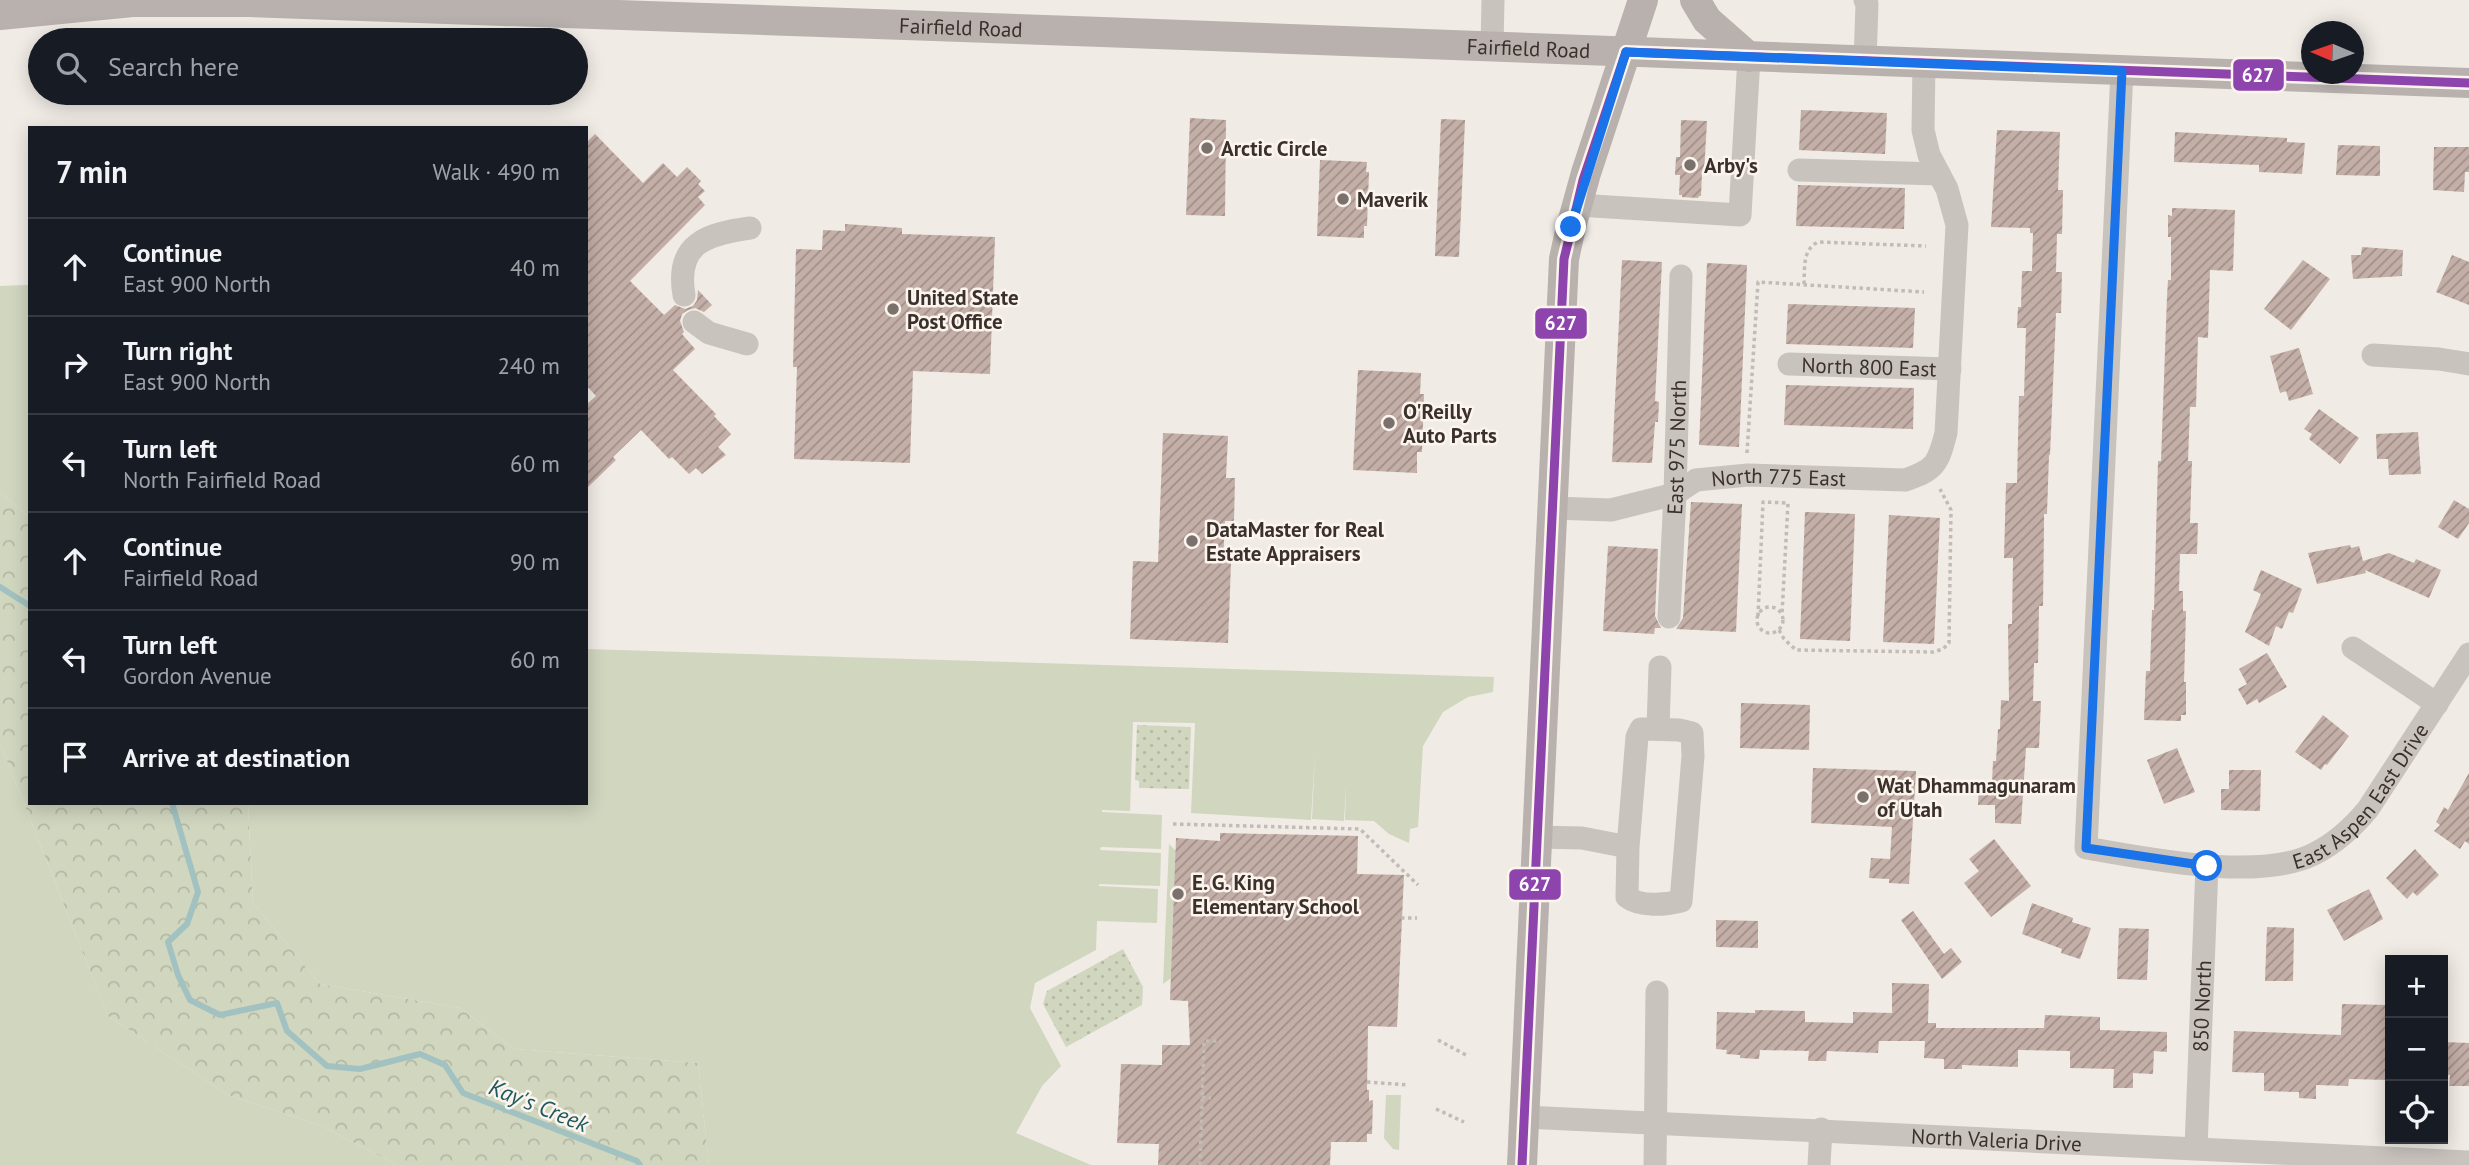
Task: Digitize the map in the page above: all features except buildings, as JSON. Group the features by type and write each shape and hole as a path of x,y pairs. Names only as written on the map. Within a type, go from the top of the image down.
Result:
{"main road":[{"path":"1522,1165 1564,259 1577,205 1643,0"},
{"path":"1695,0 1699,11 1707,20 1749,57"},
{"name":"Fairfield Road","path":"0,15 92,5 172,1 750,10 1492,47 2469,83"}],"street":[{"path":"1492,47 1493,0"},
{"path":"1865,0 1865,61"},
{"path":"1577,205 1740,215 1749,57"},
{"path":"1924,63 1923,130 1929,155 1947,189 1957,225 1947,433 1933,481"},
{"name":"East Aspen East Drive","path":"2122,71 2086,848 2207,866 2274,865 2314,854 2354,824 2374,802 2469,654"},
{"path":"1799,170 1939,174"},
{"path":"684,295 682,282 686,261 696,243 719,232 750,228"},
{"name":"East 975 North","path":"1669,617 1681,276"},
{"path":"694,322 709,333 747,344"},
{"path":"2373,355 2439,359 2469,364"},
{"name":"North 800 East","path":"1789,364 1950,369"},
{"name":"North 775 East","path":"1552,508 1611,510 1675,494 1696,480 1735,476 1933,481"},
{"path":"2353,648 2437,704"},
{"path":"1658,729 1660,667"},
{"path":"1641,729 1692,733 1693,756 1686,817 1686,865 1681,901 1672,904 1635,903 1627,897 1628,847 1637,737 1641,729"},
{"path":"1537,837 1582,838 1628,847"},
{"name":"850 North","path":"2196,1148 2207,866"},
{"path":"1655,1165 1657,992"},
{"name":"North Valeria Drive","path":"1525,1117 1821,1129 2469,1162"},
{"path":"1819,1165 1821,1129"}],"path":[{"path":"1804,284 1806,253 1810,246 1818,242 1926,246"},
{"path":"1747,454 1758,282 1924,292"},
{"path":"1779,630 1796,650 1933,652 1943,649 1949,643 1951,510 1933,481"},
{"path":"1763,502 1788,503 1783,622 1779,630 1772,633 1763,631 1758,625 1763,502"},
{"path":"1758,616 1767,608 1775,608 1782,614"},
{"path":"1173,824 1360,829 1418,885"},
{"path":"1401,918 1417,918"},
{"path":"1438,1040 1466,1055"},
{"path":"1200,1165 1203,1141 1204,1041 1221,1041"},
{"path":"1367,1082 1408,1085"},
{"path":"1202,1097 1211,1097"},
{"path":"1436,1109 1464,1122"}],"green space":[{"path":"28,285 28,516 0,492 0,286"},
{"path":"0,492 28,516 28,805 248,805 253,903 320,984 460,1008 514,1049 698,1063 709,1165 397,1165 322,1126 228,1095 108,1016 0,743"},
{"path":"588,649 1494,677 1493,692 1468,697 1443,712 1423,746 1418,827 1410,829 1409,843 1389,834 1374,821 1345,820 1346,785 1344,821 1312,819 1315,752 1311,820 1191,813 1195,723 1133,722 1130,811 1102,812 1162,815 1161,849 1101,847 1100,850 1161,853 1160,886 1099,886 1158,889 1157,923 1097,921 1096,950 1035,983 1030,1008 1061,1066 1042,1086 1016,1133 1091,1165 709,1165 698,1063 514,1049 460,1008 320,984 253,903 248,805 588,805"},
{"path":"1137,725 1191,727 1189,789 1139,788 1139,781 1135,780"},
{"path":"0,743 108,1016 228,1095 322,1126 397,1165 0,1165"},
{"path":"1169,844 1176,851 1171,978 1163,984"},
{"path":"1123,949 1143,987 1142,1005 1066,1047 1043,1004 1047,991"},
{"path":"1386,1095 1401,1095 1399,1150 1393,1149 1384,1138"}],"waterway":[{"name":"Kay's Creek","path":"0,587 28,605"},
{"name":"Kay's Creek","path":"173,805 198,892 187,924 168,942 178,975 190,1000 220,1015 277,1003 287,1031 327,1066 360,1069 420,1054 445,1065 463,1093 637,1161 640,1165"}],"transit line":[{"name":"627","path":"1626,52 2469,83"},
{"name":"627","path":"1522,1165 1564,259 1583,180 1626,52"}],"place":[{"name":"Arctic Circle","path":"1207,148"},
{"name":"Arby's","path":"1690,165"},
{"name":"Maverik","path":"1343,199"},
{"name":"United State Post Office","path":"893,309"},
{"name":"O'Reilly Auto Parts","path":"1389,423"},
{"name":"DataMaster for Real Estate Appraisers","path":"1192,541"},
{"name":"Wat Dhammagunaram of Utah","path":"1863,797"},
{"name":"E. G. King Elementary School","path":"1178,894"}],"route":[{"path":"1571,227 1626,52 2122,71 2086,848 2207,866"}]}
